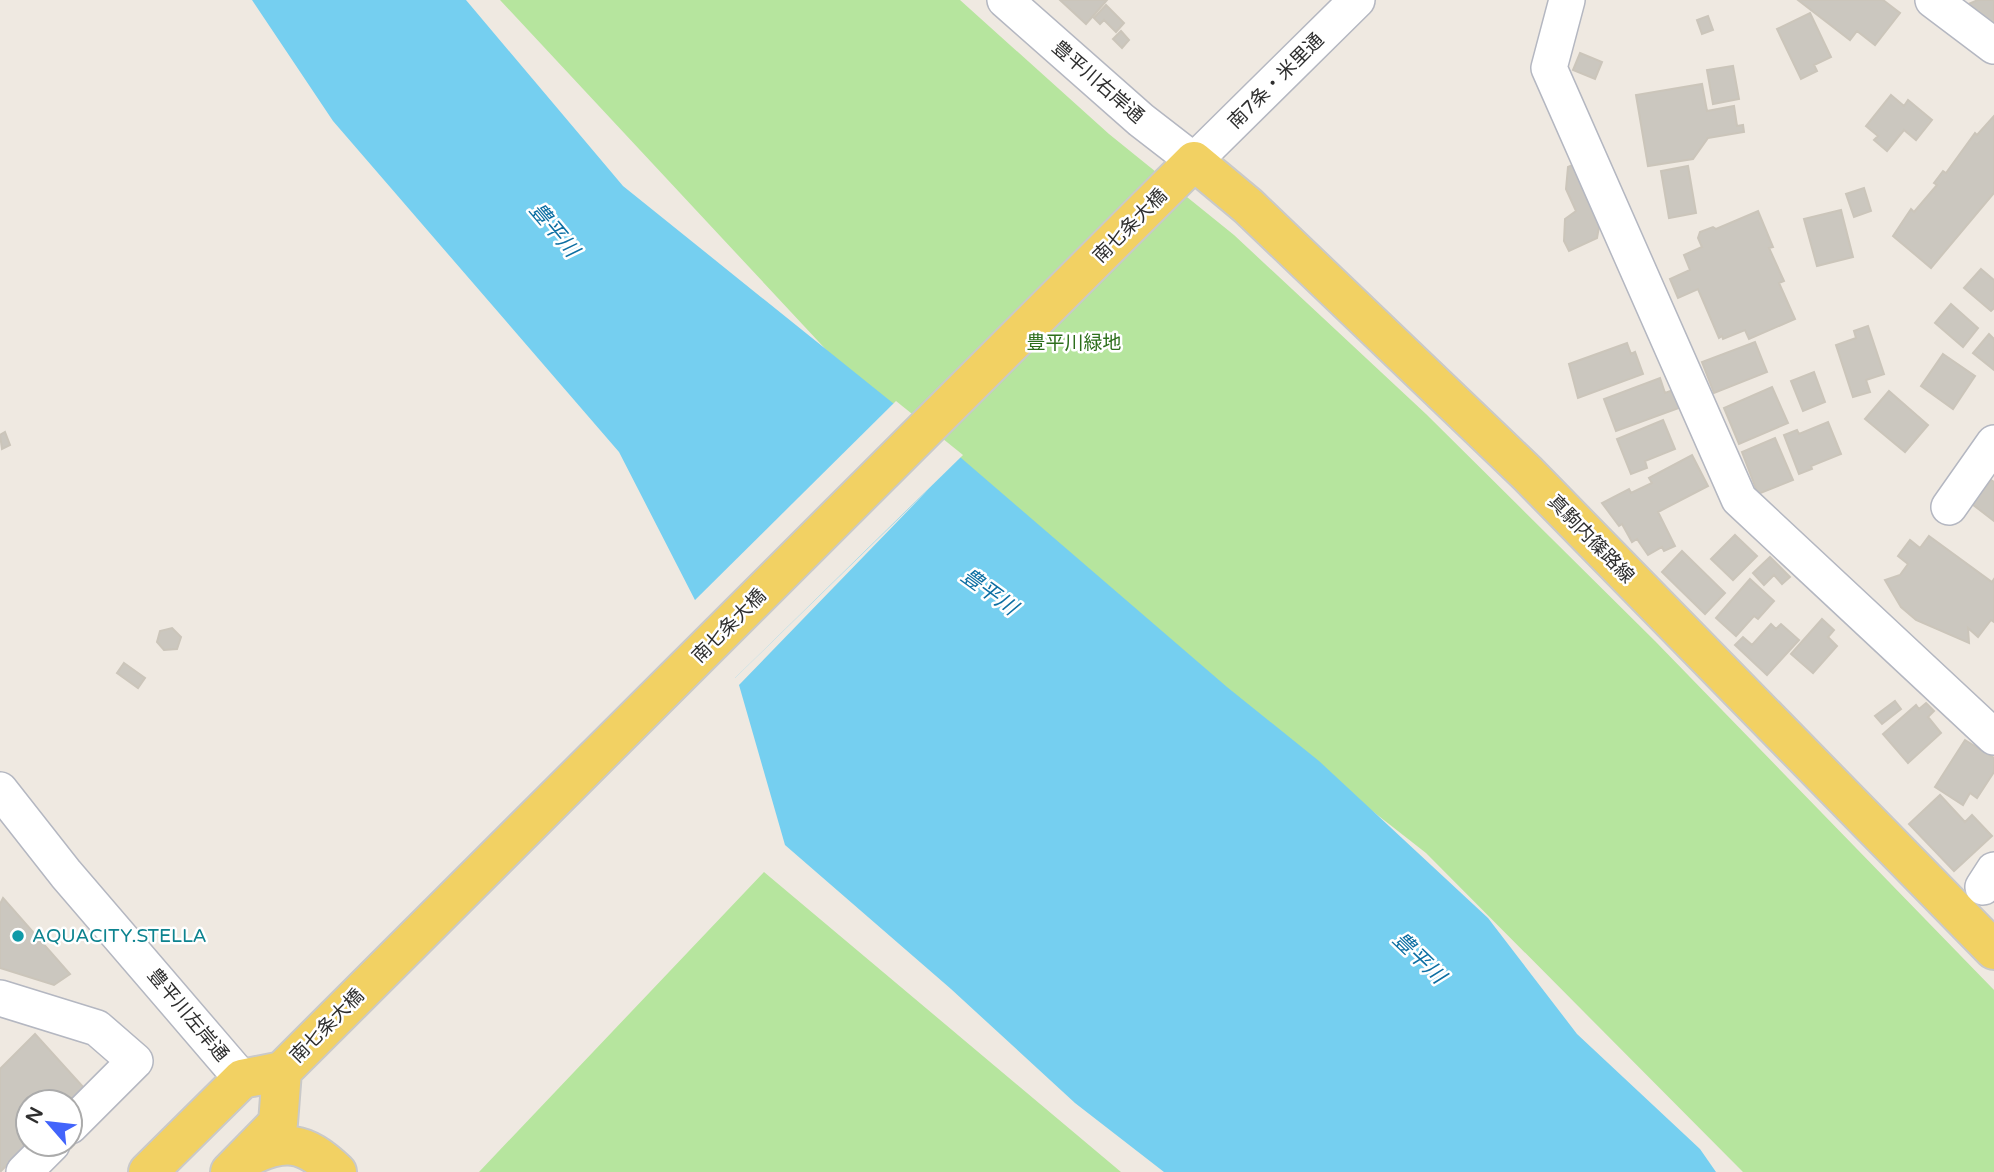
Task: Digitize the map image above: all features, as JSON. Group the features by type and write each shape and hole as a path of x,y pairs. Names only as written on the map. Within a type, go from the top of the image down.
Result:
{"main road":[{"name":"真駒内篠路線","path":"1184,171 1248,206 1527,473 1994,950"},
{"name":"南七条大橋","path":"282,1071 1184,171"},
{"path":"148,1172 242,1079 282,1071 278,1123 236,1166"},
{"path":"236,1166 265,1148 303,1146 317,1153 337,1172"}],"street":[{"name":"豊平川右岸通","path":"1004,0 1141,120 1184,171"},
{"name":"南7条・米里通","path":"1184,171 1357,0"},
{"path":"1567,0 1549,68 1739,499 1994,737"},
{"path":"1933,0 1994,46"},
{"path":"1949,507 1994,443"},
{"name":"豊平川左岸通","path":"0,790 58,865 242,1079"},
{"path":"0,998 97,1028 135,1062 84,1112"},
{"path":"24,1172 38,1158"}],"green space":[{"name":"豊平川緑地","path":"500,0 960,0 1109,134 1234,235 1426,414 1655,641 1994,990 1994,1172 1743,1172 1426,853 943,475"},
{"path":"764,872 1121,1172 479,1172"}],"water":[{"name":"豊平川","path":"252,0 466,0 623,186 960,457 1227,687 1319,761 1488,918 1577,1034 1700,1149 1716,1172 1164,1172 1075,1103 951,989 785,845 739,685 928,490 735,678 619,452 333,121"}],"pier":[{"path":"896,401 963,455 732,681 692,603"}],"building":[{"path":"1060,0 1107,0 1086,24"},
{"path":"1798,0 1883,0 1900,13 1875,45 1857,31 1850,40"},
{"path":"1978,0 1994,0 1994,26 1966,5"},
{"path":"1106,5 1124,23 1116,32 1104,20 1100,24 1094,18"},
{"path":"1810,13 1831,57 1814,65 1817,71 1801,79 1777,29"},
{"path":"1708,16 1713,30 1702,34 1697,20"},
{"path":"1121,31 1129,40 1122,48 1113,39"},
{"path":"1580,53 1602,62 1595,79 1573,70"},
{"path":"1733,66 1739,99 1713,104 1707,70"},
{"path":"1702,84 1707,111 1734,106 1737,126 1743,125 1744,132 1708,138 1693,159 1648,166 1636,95"},
{"path":"1891,95 1904,106 1908,100 1932,120 1916,140 1904,130 1887,151 1874,140 1878,136 1866,126"},
{"path":"1994,116 1994,193 1931,268 1893,236 1911,209 1914,212 1937,185 1934,183 1943,171 1946,173 1975,133 1977,135"},
{"path":"1575,164 1600,221 1597,238 1569,251 1564,241 1565,219 1576,211 1566,189 1568,167"},
{"path":"1688,166 1696,213 1669,218 1661,171"},
{"path":"1864,188 1871,211 1854,217 1846,194"},
{"path":"1841,210 1853,257 1817,266 1804,219"},
{"path":"1758,211 1773,247 1769,248 1784,281 1779,283 1795,319 1749,339 1745,330 1723,339 1722,336 1719,338 1698,289 1678,298 1670,279 1690,270 1684,255 1702,247 1698,238 1700,232 1713,227 1716,229"},
{"path":"1981,269 1994,280 1994,308 1991,311 1964,288"},
{"path":"1951,304 1978,328 1963,347 1935,323"},
{"path":"1868,326 1884,374 1866,380 1870,392 1853,397 1836,345 1856,338 1854,331"},
{"path":"1989,334 1994,339 1994,370 1973,353"},
{"path":"1755,342 1767,372 1714,393 1702,362"},
{"path":"1627,343 1631,354 1635,352 1643,374 1578,398 1569,364"},
{"path":"1943,354 1975,376 1953,409 1921,386"},
{"path":"1814,372 1825,402 1803,411 1791,381"},
{"path":"1660,378 1665,393 1673,390 1679,408 1616,431 1604,399"},
{"path":"1772,387 1788,423 1739,444 1724,408"},
{"path":"1889,391 1928,425 1905,452 1865,419"},
{"path":"1663,420 1675,449 1645,461 1647,468 1631,474 1617,439"},
{"path":"1828,422 1841,454 1799,474 1784,435 1797,430 1799,434"},
{"path":"5,432 10,445 2,449 0,435"},
{"path":"1775,438 1793,480 1758,494 1742,452"},
{"path":"1692,455 1708,486 1658,512 1675,546 1664,551 1662,547 1648,555 1637,539 1632,542 1622,524 1619,526 1602,503 1629,489 1631,493 1652,483 1649,478"},
{"path":"1991,480 1994,482 1994,521 1972,504"},
{"path":"1735,535 1757,556 1733,580 1711,559"},
{"path":"1929,536 1992,582 1994,579 1994,622 1991,620 1978,637 1968,628 1969,643 1916,620 1901,607 1885,580 1900,575 1908,564 1898,556 1910,540 1920,548"},
{"path":"1682,551 1725,593 1705,614 1662,572"},
{"path":"1770,557 1790,577 1782,584 1774,575 1764,585 1753,573"},
{"path":"1750,579 1774,601 1758,619 1754,616 1736,636 1716,618"},
{"path":"1822,619 1834,630 1828,637 1837,646 1813,673 1791,654"},
{"path":"1771,624 1776,629 1781,624 1799,640 1767,675 1735,645 1743,637 1752,645"},
{"path":"172,628 181,637 177,649 164,650 157,642 160,631"},
{"path":"124,663 145,678 138,688 117,673"},
{"path":"1895,701 1901,709 1882,724 1875,716"},
{"path":"1926,703 1934,711 1928,717 1941,733 1908,763 1883,734 1916,705 1919,709"},
{"path":"1965,740 1994,758 1994,772 1977,798 1970,793 1963,805 1935,787"},
{"path":"1940,795 1965,822 1972,815 1992,836 1954,871 1909,824"},
{"name":"AQUACITY.STELLA","path":"3,898 70,974 54,985 0,968 0,904"},
{"path":"35,1034 84,1088 14,1088 14,1158 0,1172 0,1069"}],"place":[{"name":"AQUACITY.STELLA","path":"18,936"}]}
